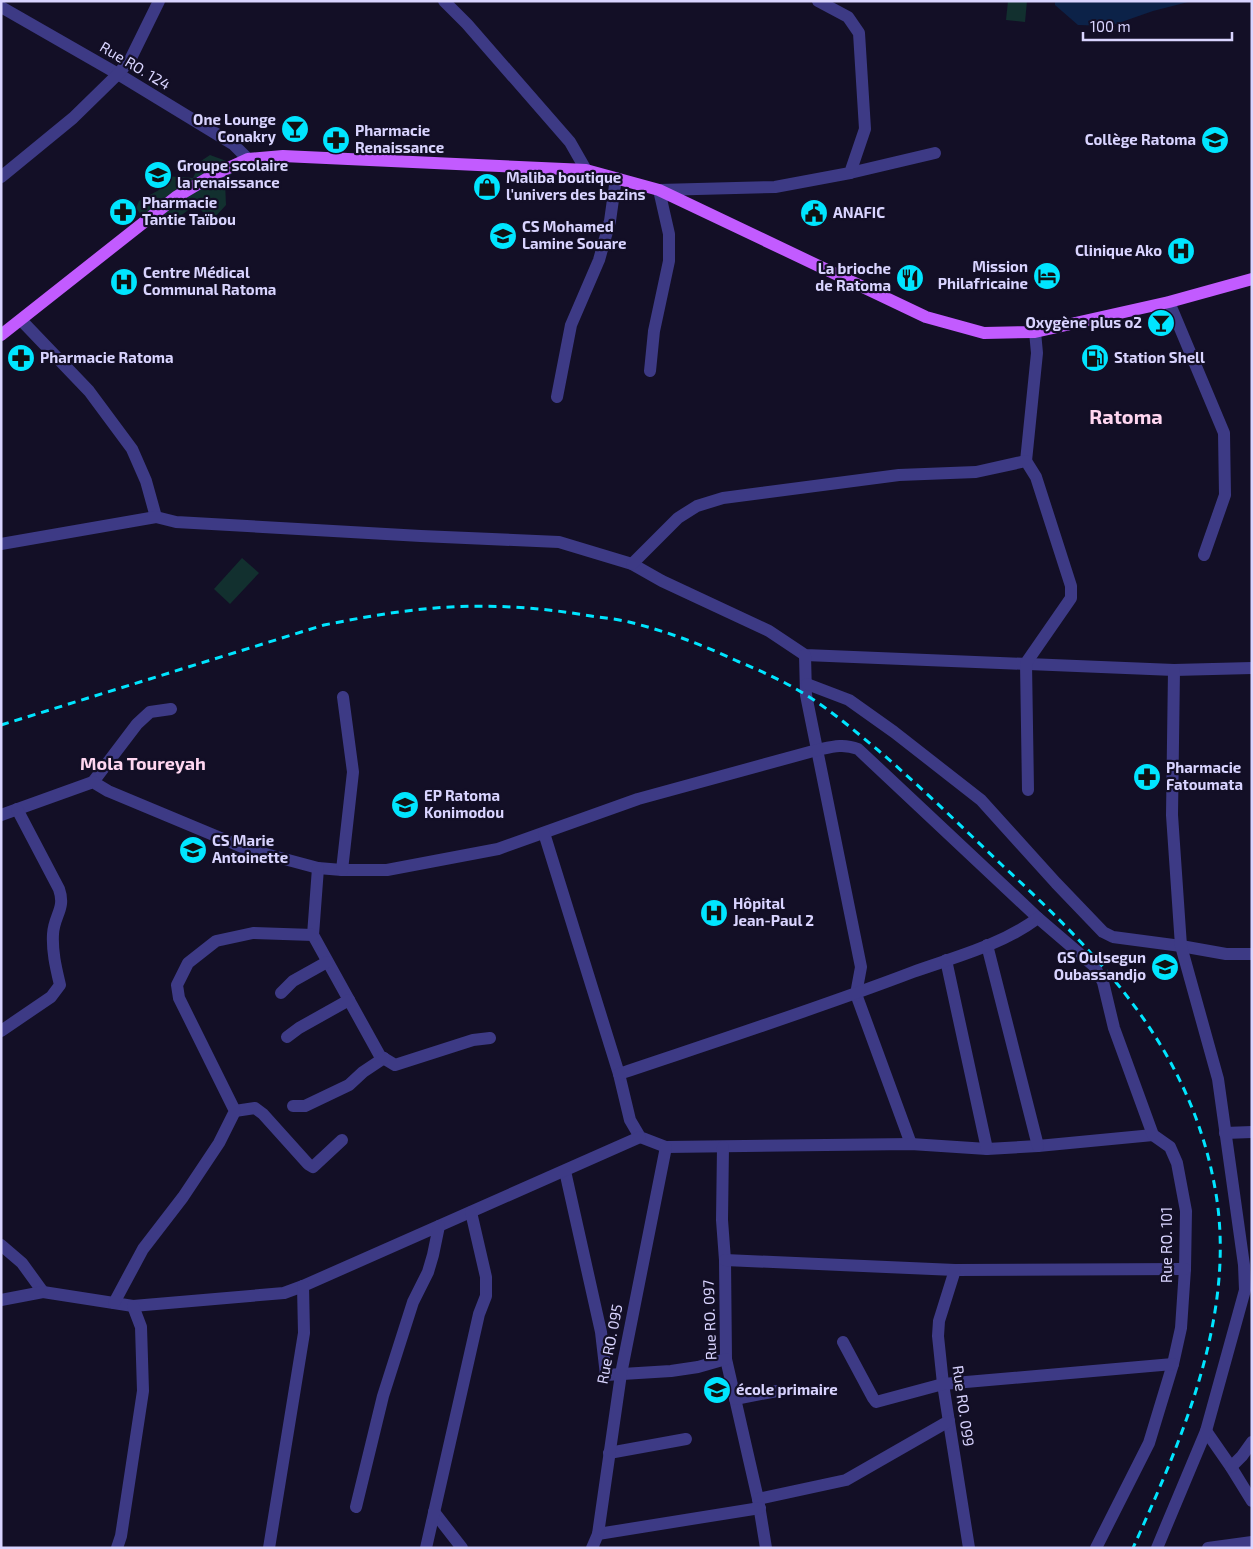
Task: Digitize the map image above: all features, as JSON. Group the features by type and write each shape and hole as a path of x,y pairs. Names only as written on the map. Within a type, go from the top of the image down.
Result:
{"main road":[{"path":"1,335 176,197 213,175 248,159 283,156 586,170 659,190 926,317 984,332 1035,332 1169,302 1252,279"}],"street":[{"path":"1,177 73,118 118,74 130,60 158,1"},
{"path":"444,1 467,24 570,142 586,170"},
{"path":"818,1 848,17 859,33 864,129 850,173"},
{"name":"Rue RO. 124","path":"2,4 233,144 248,159"},
{"path":"650,371 654,331 669,261 669,234 659,190 775,187 850,173 935,153"},
{"path":"557,396 571,325 599,260 610,221 616,178"},
{"path":"1169,302 1224,432 1225,495 1204,555"},
{"path":"21,320 89,392 132,449 146,481 156,517"},
{"path":"1028,790 1026,663 1071,598 1071,586 1036,477 1026,460 1037,353 1035,332"},
{"path":"632,564 678,518 697,506 714,501 899,475 976,472 1026,460"},
{"path":"1,544 156,517 176,522 412,536 559,542 632,564 662,581 769,631 805,654 1174,670 1252,668"},
{"path":"805,654 806,695 860,967 856,994 911,1144"},
{"path":"1157,1548 1206,1431 1248,1292 1248,1264 1225,1133 1218,1079 1181,946 1172,815 1174,670"},
{"path":"807,684 849,700 894,732 981,800 1103,932 1113,937 1226,954 1252,954"},
{"path":"342,870 353,772 343,697"},
{"path":"1,815 93,782 137,724 150,712 171,708"},
{"name":"Rue RO. 101","path":"93,782 108,791 248,849 318,868 388,870 498,849 638,799 817,750 840,745 849,745 858,749 1038,918 1094,966 1103,982 1114,1028 1153,1134 1170,1147 1177,1163 1186,1211 1181,1328 1173,1364 1149,1443 1096,1548"},
{"path":"1,1031 51,997 60,985 54,958 53,937 54,924 63,899 17,809"},
{"path":"544,833 619,1074 630,1120 640,1137 666,1147 911,1144 987,1149 1038,1146 1153,1134"},
{"path":"318,868 312,935 380,1056 395,1065 473,1040 490,1038"},
{"path":"619,1074 856,994 987,946 1025,928 1038,918"},
{"path":"234,1111 180,998 177,985 188,964 216,941 253,933 312,935"},
{"path":"987,946 1038,1146"},
{"path":"946,960 987,1149"},
{"path":"281,993 293,981 328,962"},
{"path":"287,1037 299,1028 349,1000"},
{"path":"293,1106 305,1106 349,1085 384,1058"},
{"path":"234,1111 255,1108 313,1167 342,1140"},
{"path":"114,1303 143,1249 183,1196 219,1143 234,1111"},
{"path":"1225,1133 1252,1132"},
{"path":"1,1300 43,1292 133,1306 284,1293 640,1137"},
{"name":"Rue RO. 095","path":"592,1548 598,1534 620,1374 666,1147"},
{"name":"Rue RO. 097","path":"723,1147 722,1220 725,1260 726,1359 759,1503 766,1548"},
{"path":"565,1171 601,1332 606,1375 671,1371 698,1367 726,1359"},
{"path":"426,1548 478,1314 486,1296 486,1277 471,1212"},
{"path":"356,1507 383,1396 413,1302 428,1272 439,1226"},
{"path":"1,1245 22,1264 43,1292"},
{"path":"725,1260 956,1270 1185,1269"},
{"name":"Rue RO. 099","path":"956,1270 939,1320 938,1336 943,1384 969,1548"},
{"path":"269,1548 304,1333 303,1286"},
{"path":"117,1548 121,1536 143,1391 141,1328 133,1306"},
{"path":"843,1342 872,1398 876,1402 943,1384 1173,1364"},
{"path":"735,1399 777,1391"},
{"path":"598,1534 759,1503 846,1480 949,1421"},
{"path":"1206,1431 1252,1501"},
{"path":"609,1453 686,1439"},
{"path":"1231,1467 1252,1442"},
{"path":"434,1512 462,1548"},
{"path":"1208,1548 1252,1542"}],"green space":[{"path":"1008,1 1027,1 1025,22 1006,20"},
{"path":"210,155 229,162 232,173 225,182 226,205 215,217 203,212 195,205 179,217 152,225 144,219 136,208 139,201 159,190 165,176 193,178 201,161"},
{"path":"242,558 259,573 230,604 214,589"}],"water":[{"path":"1055,1 1192,1 1153,11 1110,26 1078,25 1055,5"}],"railway":[{"path":"1,725 324,625 392,613 481,606 547,610 620,620 670,634 764,672 798,690 825,708 911,779 1076,937 1109,973 1139,1012 1165,1053 1187,1096 1204,1143 1216,1194 1220,1240 1218,1285 1211,1331 1200,1376 1186,1420 1133,1548"}],"place":[{"name":"One Lounge Conakry","path":"295,129"},
{"name":"Pharmacie Renaissance","path":"336,140"},
{"name":"Collège Ratoma","path":"1215,140"},
{"name":"Groupe scolaire la renaissance","path":"158,175"},
{"name":"Maliba boutique l'univers des bazins","path":"487,187"},
{"name":"Pharmacie Tantie Taïbou","path":"123,212"},
{"name":"ANAFIC","path":"814,213"},
{"name":"CS Mohamed Lamine Souare","path":"503,236"},
{"name":"Clinique Ako","path":"1181,251"},
{"name":"Mission Philafricaine","path":"1047,276"},
{"name":"La brioche de Ratoma","path":"910,278"},
{"name":"Centre Médical Communal Ratoma","path":"124,282"},
{"name":"Oxygène plus o2","path":"1161,323"},
{"name":"Pharmacie Ratoma","path":"21,358"},
{"name":"Station Shell","path":"1095,358"},
{"name":"Pharmacie Fatoumata","path":"1147,777"},
{"name":"EP Ratoma Konimodou","path":"405,805"},
{"name":"CS Marie Antoinette","path":"193,850"},
{"name":"Hôpital Jean-Paul 2","path":"714,913"},
{"name":"GS Oulsegun Oubassandjo","path":"1165,967"},
{"name":"école primaire","path":"717,1390"}],"district":[{"name":"Ratoma","path":"1126,417"},
{"name":"Mola Toureyah","path":"143,764"}]}
